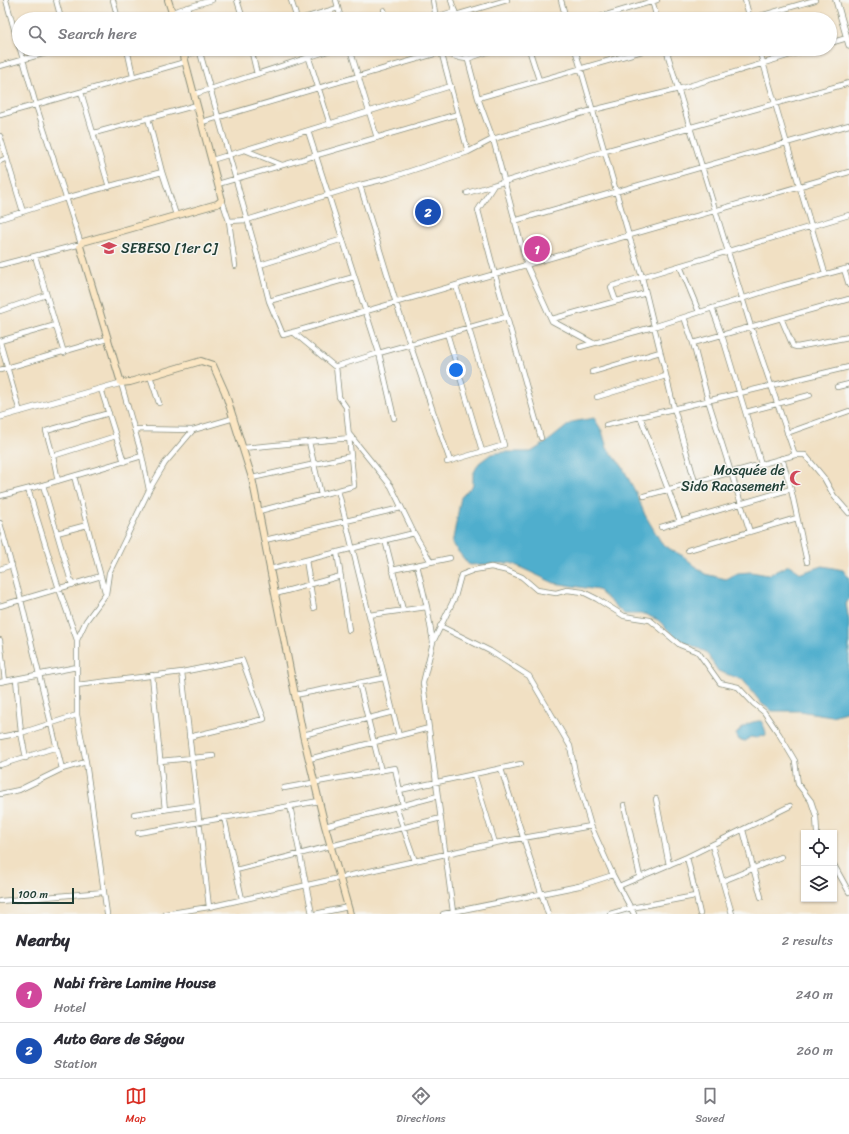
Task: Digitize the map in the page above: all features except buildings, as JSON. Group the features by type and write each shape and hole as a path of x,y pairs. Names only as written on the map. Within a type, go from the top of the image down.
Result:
{"main road":[{"path":"168,0 172,12"},
{"path":"184,56 222,200 216,204 81,244 120,383 130,382 202,361 214,365 225,392 252,478 303,735 325,826 350,914"}],"street":[{"path":"6,0 12,22"},
{"path":"56,0 59,12"},
{"path":"113,0 116,12"},
{"path":"172,12 212,0"},
{"path":"237,0 241,12"},
{"path":"291,0 295,12"},
{"path":"336,0 339,12"},
{"path":"433,0 435,12"},
{"path":"451,0 455,12"},
{"path":"466,12 507,0"},
{"path":"561,0 564,12"},
{"path":"615,12 654,0 656,12"},
{"path":"745,0 748,12"},
{"path":"774,12 815,0"},
{"path":"836,0 849,45"},
{"path":"187,7 189,12"},
{"path":"325,12 338,8"},
{"path":"837,41 847,38"},
{"path":"0,265 81,244 22,56"},
{"path":"0,66 36,56"},
{"path":"129,56 133,76"},
{"path":"0,115 133,76 182,56"},
{"path":"203,56 210,88 269,301 283,335 715,212 849,172"},
{"path":"253,56 257,74"},
{"path":"194,94 309,56 330,124"},
{"path":"352,56 377,138"},
{"path":"202,122 422,56"},
{"path":"443,56 468,152"},
{"path":"455,56 467,59 476,56"},
{"path":"466,56 478,98 493,139 526,266 552,321 593,343"},
{"path":"532,56 539,80"},
{"path":"577,56 642,277 653,327 695,482"},
{"path":"478,98 624,56"},
{"path":"668,56 742,299 795,455"},
{"path":"762,56 825,273"},
{"path":"229,221 247,220 329,194 390,178 468,152 493,139 593,110 679,89 787,56"},
{"path":"467,194 605,151 849,83"},
{"path":"212,160 229,156 451,86"},
{"path":"81,92 109,187"},
{"path":"94,133 198,105"},
{"path":"218,184 458,114"},
{"path":"148,118 162,172 176,215"},
{"path":"514,221 849,125"},
{"path":"308,131 379,352 394,418"},
{"path":"0,136 23,212"},
{"path":"245,150 282,165"},
{"path":"0,161 7,158"},
{"path":"0,219 66,198 162,172"},
{"path":"360,185 396,303 448,461 504,445 456,286"},
{"path":"494,185 478,210 506,317 541,438"},
{"path":"222,200 229,221 235,266"},
{"path":"616,301 611,287 612,286 849,215"},
{"path":"260,265 343,239"},
{"path":"35,256 64,353"},
{"path":"680,266 699,312"},
{"path":"580,347 653,327 825,273 846,268 849,285"},
{"path":"269,301 354,276"},
{"path":"552,319 646,293"},
{"path":"0,311 46,295"},
{"path":"693,343 849,299"},
{"path":"712,308 722,335 761,464"},
{"path":"293,332 334,366 336,366 379,352 506,317"},
{"path":"684,317 693,343 708,400 750,532"},
{"path":"781,318 793,346 797,347 849,337"},
{"path":"20,412 0,342 56,325"},
{"path":"447,333 482,452"},
{"path":"0,370 64,353 107,339"},
{"path":"592,372 660,352"},
{"path":"259,511 354,486 346,407 339,397 336,366"},
{"path":"606,425 849,367"},
{"path":"150,376 159,403"},
{"path":"597,397 666,376"},
{"path":"0,417 120,383 142,456 148,490"},
{"path":"837,387 849,384"},
{"path":"101,388 124,462"},
{"path":"746,412 810,395"},
{"path":"787,433 849,411"},
{"path":"58,481 46,431 109,413"},
{"path":"640,416 680,521"},
{"path":"134,429 193,430 234,418"},
{"path":"77,640 86,621 106,594 109,574 148,490 165,463 193,430"},
{"path":"53,456 116,436"},
{"path":"243,448 309,442 350,436"},
{"path":"350,436 391,486 414,533 431,562"},
{"path":"309,442 321,495"},
{"path":"644,496 782,458 795,455 805,455 824,478 834,496 849,513"},
{"path":"0,496 58,481 142,456"},
{"path":"252,478 351,456"},
{"path":"782,458 791,489 807,562"},
{"path":"74,476 106,594"},
{"path":"43,485 72,585"},
{"path":"28,489 59,589 77,640 77,715 86,762 107,914"},
{"path":"661,527 791,489"},
{"path":"338,490 399,736"},
{"path":"265,540 401,508"},
{"path":"688,550 797,518"},
{"path":"0,523 1,536 12,565 62,769"},
{"path":"57,533 87,525"},
{"path":"270,569 414,533"},
{"path":"385,540 403,610"},
{"path":"337,552 349,630"},
{"path":"392,570 450,558"},
{"path":"306,560 314,608"},
{"path":"0,569 12,565"},
{"path":"417,565 427,607 433,642"},
{"path":"453,912 447,855 423,683 433,642 455,596 461,575 474,570 491,567 508,571 522,577 537,590 556,593 567,590 582,592 597,599 624,616 650,620 680,645 698,652 720,683 738,687 764,712 795,761 798,784 811,802 816,816 817,830"},
{"path":"0,606 101,576"},
{"path":"275,594 341,576"},
{"path":"369,615 427,607"},
{"path":"440,626 490,651 530,676 570,746 575,772 591,826 613,875 634,914"},
{"path":"0,640 3,682 77,667"},
{"path":"77,685 182,672 242,660 264,719 189,737"},
{"path":"182,672 209,907"},
{"path":"152,675 165,810"},
{"path":"295,695 384,678"},
{"path":"16,679 21,733 26,758"},
{"path":"359,683 381,771"},
{"path":"303,735 393,712"},
{"path":"0,737 21,733 77,715"},
{"path":"309,759 429,728"},
{"path":"0,765 57,747"},
{"path":"160,761 213,756"},
{"path":"0,794 19,790 62,769 86,762"},
{"path":"400,790 521,764"},
{"path":"284,788 395,768 403,805"},
{"path":"501,769 548,914"},
{"path":"474,774 495,843"},
{"path":"325,826 438,796"},
{"path":"656,799 669,865"},
{"path":"138,833 319,801"},
{"path":"134,814 197,805"},
{"path":"624,805 640,877"},
{"path":"290,806 313,914 348,907"},
{"path":"619,886 687,857 790,806"},
{"path":"396,807 415,861"},
{"path":"224,817 242,899"},
{"path":"236,870 441,818"},
{"path":"165,914 209,907 447,855 495,843 591,826"},
{"path":"742,830 762,897"},
{"path":"712,845 724,881 732,914"},
{"path":"687,857 700,914"},
{"path":"724,881 781,857"},
{"path":"835,866 849,892"},
{"path":"443,914 579,886 613,875"},
{"path":"0,901 104,892"},
{"path":"610,914 631,908 696,896"}],"water":[{"path":"594,418 602,431 607,448 622,466 636,493 645,515 661,542 683,556 705,574 726,579 738,573 751,572 768,575 789,565 801,573 823,566 843,570 849,579 849,599 846,604 849,621 849,711 832,716 799,711 772,711 762,704 743,680 718,671 706,652 676,638 658,620 644,614 624,614 598,590 554,583 511,563 469,565 452,544 461,497 473,485 473,474 479,463 491,454 505,452 531,452 547,442 572,422"},
{"path":"761,721 766,736 761,735 757,738 750,737 746,741 739,740 736,734 743,727"}],"place":[{"name":"Auto Gare de Ségou","path":"428,212"},
{"name":"SEBESO [1er C]","path":"109,248"},
{"name":"Nabi frère Lamine House","path":"537,249"},
{"name":"Mosquée de Sido Racasement","path":"797,478"}]}
